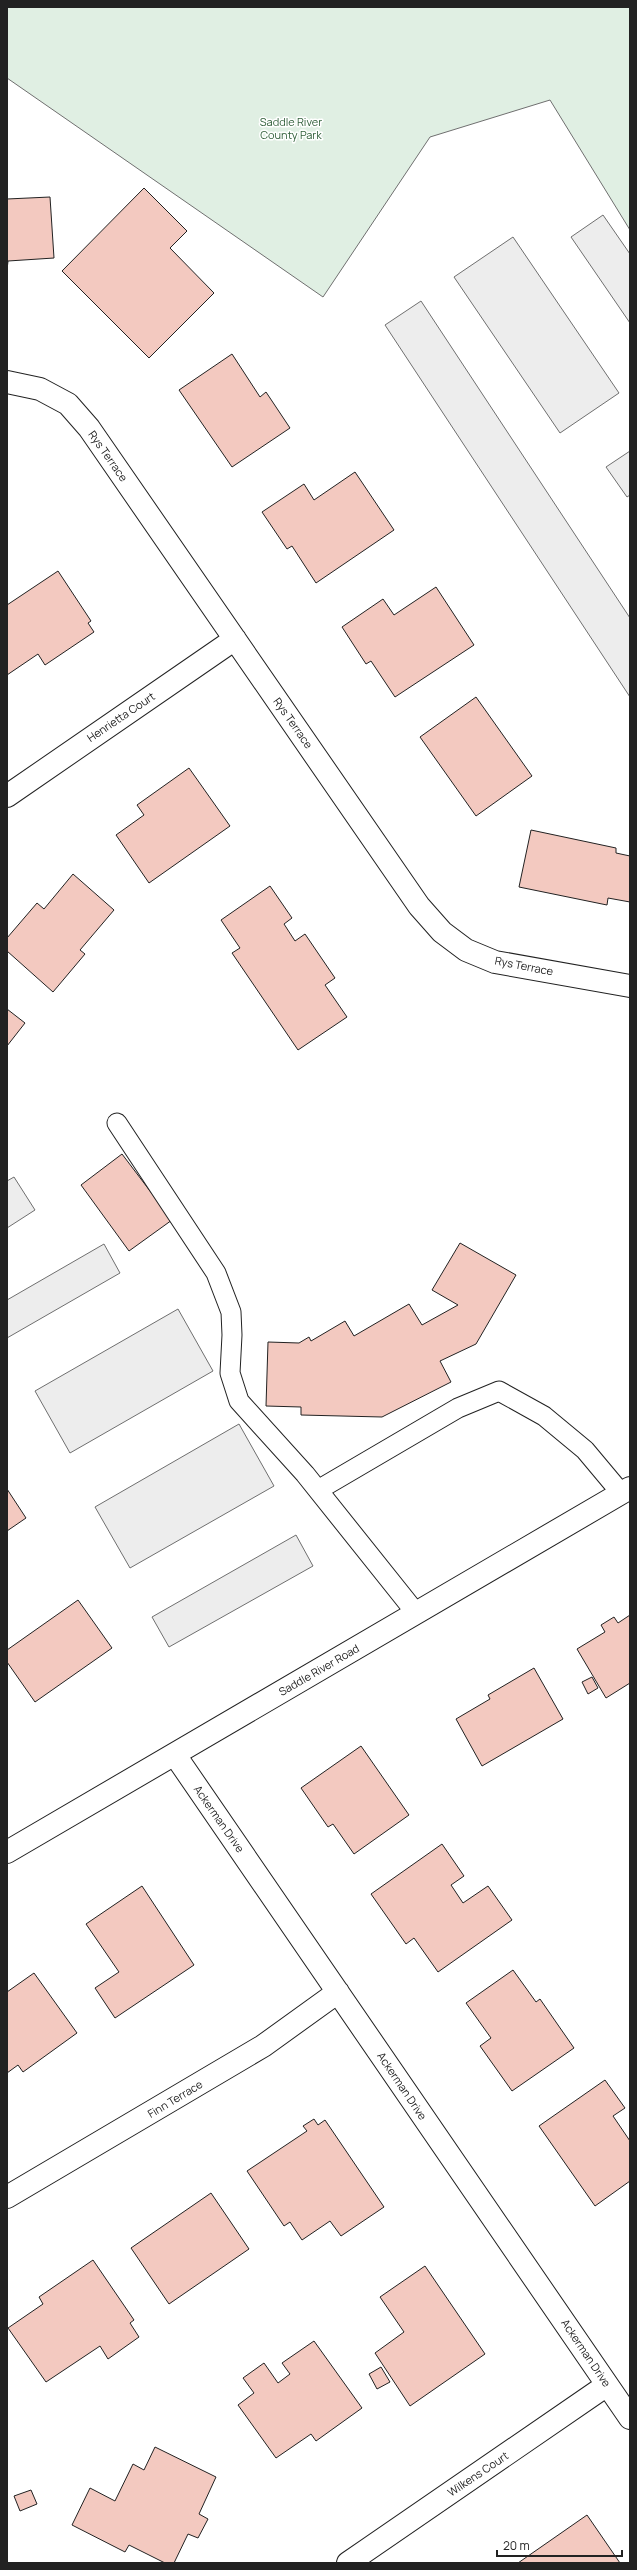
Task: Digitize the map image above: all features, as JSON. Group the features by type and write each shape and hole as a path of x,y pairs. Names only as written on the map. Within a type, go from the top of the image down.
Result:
{"street":[{"name":"Rys Terrace","path":"7,382 40,389 68,404 89,428 419,906 442,932 466,950 494,962 630,986"},
{"name":"Henrietta Court","path":"7,796 235,639"},
{"name":"Saddle River Road","path":"7,1852 626,1490"},
{"name":"Ackerman Drive","path":"175,1755 630,2418"},
{"name":"Finn Terrace","path":"7,2197 262,2046 338,1992"},
{"name":"Wilkens Court","path":"348,2563 608,2385"}],"lane":[{"path":"117,1123 216,1273 231,1312 232,1335 230,1374 233,1389 239,1401 273,1437 318,1490 416,1613"},
{"path":"318,1490 458,1408 499,1391 544,1416 585,1450 626,1490"}],"green space":[{"name":"Saddle River County Park","path":"7,7 630,7 630,230 550,100 430,137 323,297 7,78"}],"shaded area":[{"path":"603,215 630,254 630,323 571,237"},
{"path":"513,237 619,393 560,433 454,277"},
{"path":"421,301 630,618 630,697 385,325"},
{"path":"630,451 630,495 627,497 606,467"},
{"path":"14,1177 35,1210 7,1228 7,1181"},
{"path":"104,1244 120,1273 7,1338 7,1300"},
{"path":"178,1309 213,1371 70,1453 35,1391"},
{"path":"239,1424 274,1486 130,1568 95,1507"},
{"path":"296,1535 313,1566 169,1647 152,1617"}],"building":[{"path":"144,188 187,231 170,248 214,293 149,358 62,271"},
{"path":"50,197 54,258 8,261 7,270 7,199"},
{"path":"232,354 260,397 266,392 290,428 232,467 179,390"},
{"path":"355,472 394,530 316,583 292,546 287,549 262,512 304,484 314,500"},
{"path":"58,571 91,621 88,623 94,632 45,665 38,654 7,675 7,605"},
{"path":"436,587 474,645 395,697 371,661 366,664 342,627 383,599 394,615"},
{"path":"476,697 532,776 476,816 420,737"},
{"path":"189,768 230,826 149,883 116,835 144,815 137,805"},
{"path":"531,830 616,848 616,853 630,856 630,902 608,898 607,905 519,887"},
{"path":"73,874 114,910 80,950 85,954 53,992 7,951 7,938 37,903 44,909"},
{"path":"270,886 292,918 284,924 295,941 305,934 335,978 325,985 347,1017 298,1050 232,953 240,948 221,920"},
{"path":"7,1009 25,1023 7,1046"},
{"path":"122,1154 172,1220 129,1251 81,1185"},
{"path":"460,1243 516,1275 476,1344 440,1361 451,1382 382,1417 301,1415 301,1407 266,1406 268,1342 299,1343 309,1337 311,1341 345,1321 354,1336 409,1304 422,1325 458,1305 432,1290"},
{"path":"7,1489 26,1518 7,1531"},
{"path":"78,1600 112,1648 35,1702 7,1662 7,1650"},
{"path":"630,1615 630,1683 606,1698 577,1649 605,1632 601,1625 614,1617 618,1623"},
{"path":"534,1668 563,1719 482,1766 456,1719 490,1699 488,1695"},
{"path":"592,1677 598,1688 588,1694 582,1682"},
{"path":"361,1746 409,1815 354,1854 333,1824 328,1827 301,1788"},
{"path":"442,1844 464,1876 451,1885 463,1903 488,1886 512,1920 438,1972 414,1938 406,1944 371,1894"},
{"path":"142,1886 194,1965 115,2018 95,1988 119,1972 86,1924"},
{"path":"513,1970 536,2002 540,1999 574,2048 512,2091 480,2046 491,2038 466,2003"},
{"path":"34,1973 77,2033 23,2072 18,2065 7,2073 7,1992"},
{"path":"605,2080 625,2108 613,2116 630,2141 630,2181 595,2206 539,2126"},
{"path":"314,2119 318,2125 325,2120 384,2207 341,2236 330,2221 302,2240 290,2222 284,2226 247,2171 307,2131 303,2126"},
{"path":"211,2193 249,2249 169,2304 131,2248"},
{"path":"93,2260 134,2320 130,2323 139,2337 108,2359 100,2346 46,2382 8,2328 43,2304 39,2297"},
{"path":"425,2266 485,2354 410,2406 375,2353 404,2332 380,2297"},
{"path":"314,2341 362,2408 316,2441 311,2434 276,2458 238,2405 254,2393 243,2378 264,2363 278,2383 290,2374 282,2363"},
{"path":"381,2367 390,2382 377,2389 369,2374"},
{"path":"155,2447 216,2477 199,2514 208,2519 198,2538 188,2534 174,2563 165,2563 129,2545 125,2552 72,2525 90,2488 115,2501 133,2464 144,2470"},
{"path":"31,2490 37,2504 20,2511 14,2496"},
{"path":"587,2515 620,2563 518,2563"}]}
